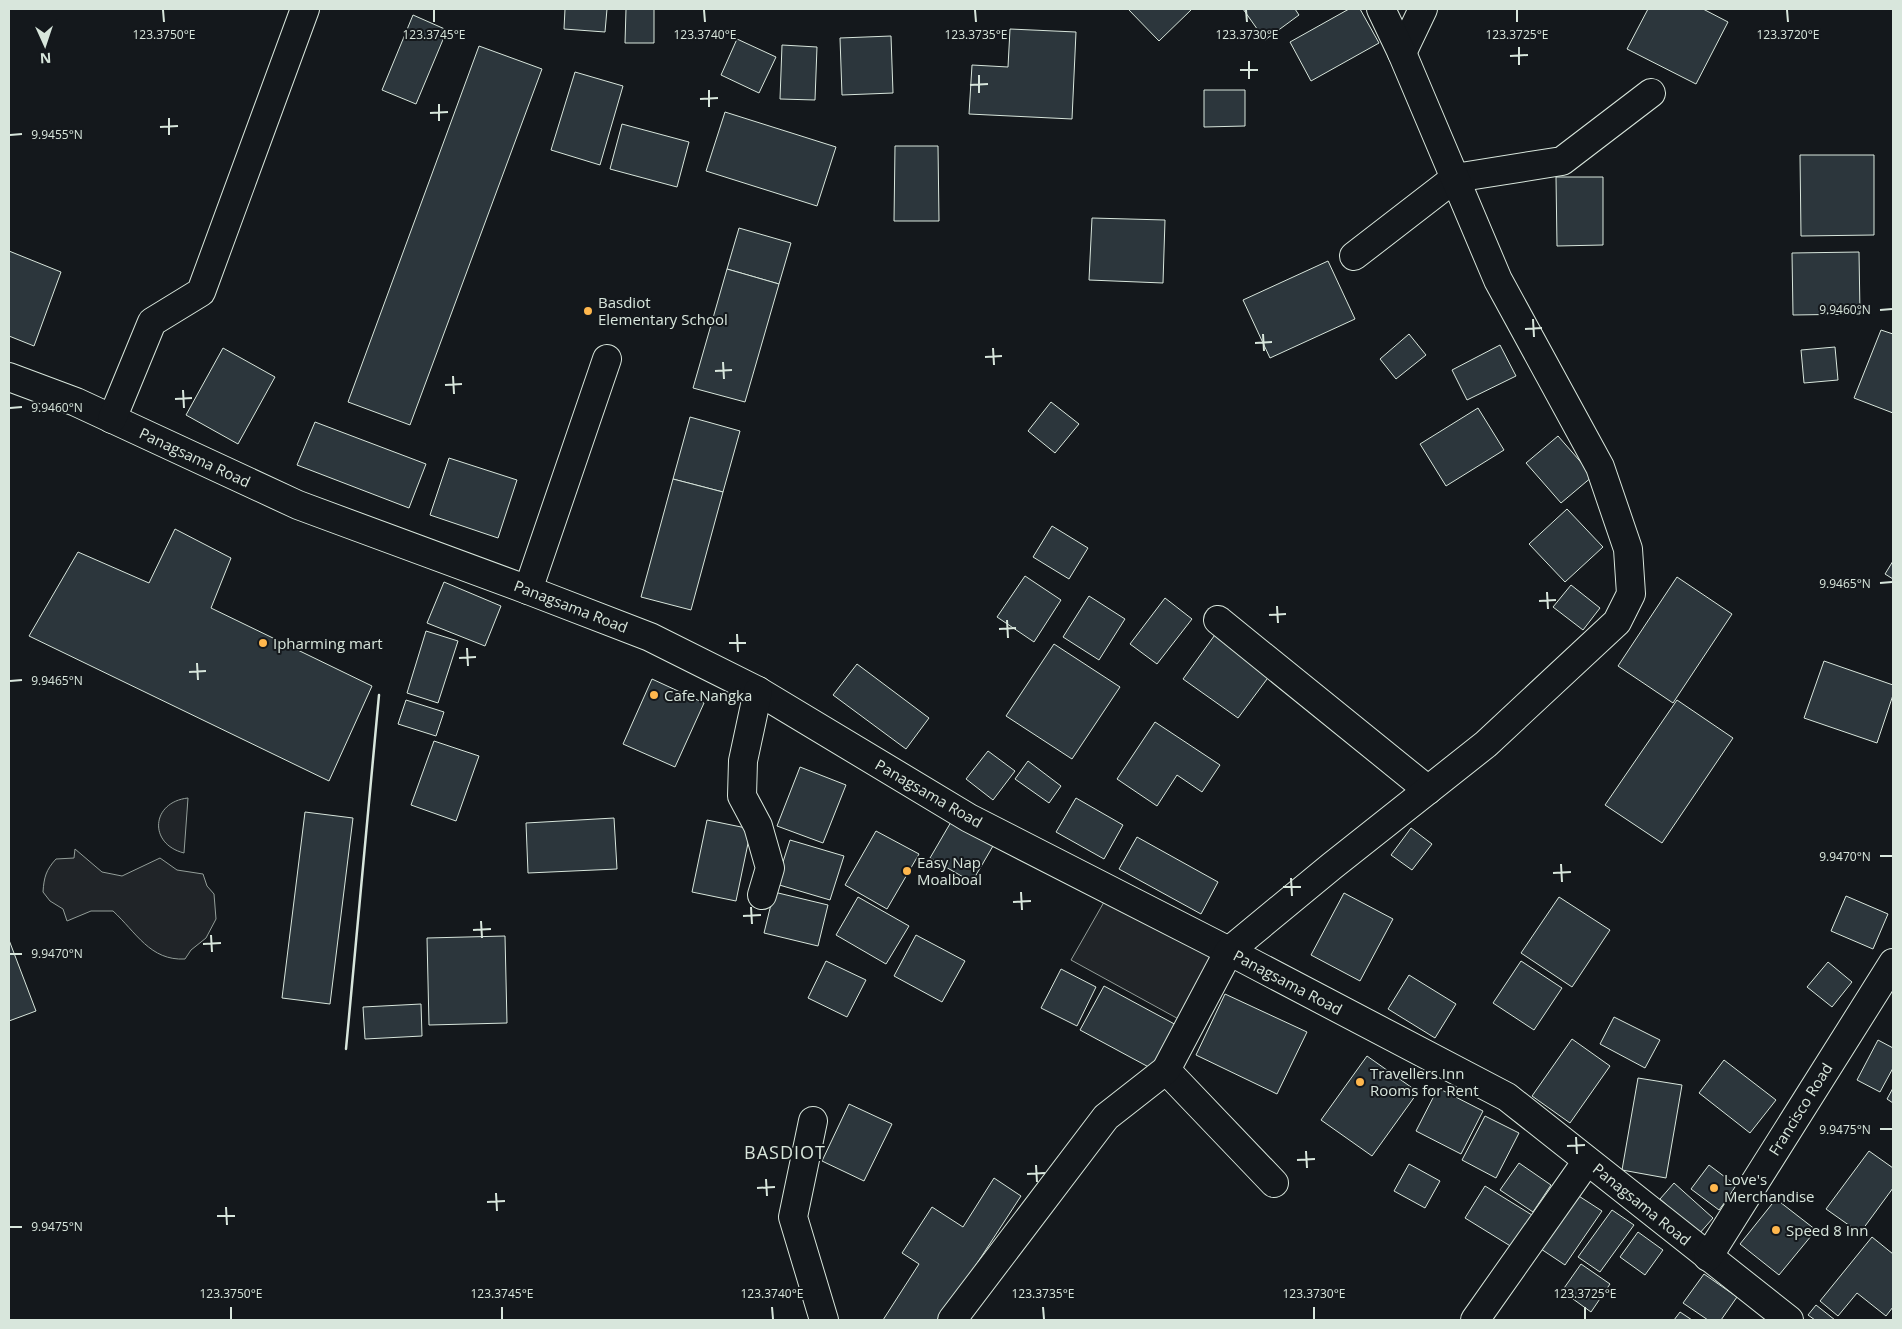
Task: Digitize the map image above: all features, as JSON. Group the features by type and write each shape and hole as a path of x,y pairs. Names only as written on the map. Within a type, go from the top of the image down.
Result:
{"street":[{"path":"112,418 152,322 201,292 306,9"},
{"path":"952,1320 1106,1118 1166,1070 1229,951 1486,744 1617,622 1631,594 1628,549 1600,467 1498,280 1402,53 1381,9"},
{"path":"1402,53 1423,9"},
{"path":"1354,256 1455,178 1562,161 1651,93"},
{"path":"528,590 607,359"},
{"name":"Panagsama Road","path":"9,377 76,402 298,505 650,637 758,690 969,818 1229,951 1507,1097 1789,1320"},
{"path":"1218,620 1428,790"},
{"path":"758,690 743,761 742,796 758,826 770,868 762,895"},
{"name":"Francisco Road","path":"1708,1257 1893,963"},
{"path":"1166,1070 1274,1183"},
{"path":"813,1121 792,1217 824,1320"},
{"path":"1474,1320 1587,1160"}],"shaded area":[{"path":"188,798 184,853 172,848 164,841 160,833 159,824 161,815 167,807 176,801"},
{"path":"75,849 102,872 122,876 160,858 177,870 203,874 207,886 214,894 216,919 206,938 191,950 185,959 173,958 162,955 144,944 113,911 91,911 67,921 63,909 50,901 43,892 43,887 46,874 56,859 74,858"},
{"path":"1108,895 1220,957 1184,1022 1071,960"}],"building":[{"path":"565,9 607,9 605,32 564,29"},
{"path":"626,9 654,9 654,43 625,43"},
{"path":"1128,9 1192,9 1159,41"},
{"path":"1243,9 1295,9 1299,15 1265,40"},
{"path":"1349,9 1360,9 1379,43 1311,81 1290,42"},
{"path":"1648,9 1703,9 1728,22 1696,84 1627,49"},
{"path":"413,15 447,30 416,104 382,90"},
{"path":"1010,29 1076,32 1072,119 969,114 972,65 1008,67"},
{"path":"891,36 893,93 842,95 840,38"},
{"path":"737,39 776,57 759,93 721,75"},
{"path":"782,45 817,47 815,100 780,99"},
{"path":"479,46 542,69 410,425 348,402"},
{"path":"575,72 623,86 600,165 551,150"},
{"path":"1204,90 1245,90 1245,126 1204,127"},
{"path":"725,112 836,147 817,206 706,171"},
{"path":"622,124 689,142 677,187 610,169"},
{"path":"895,146 938,146 939,221 894,221"},
{"path":"1800,155 1874,155 1874,235 1801,236"},
{"path":"1556,177 1603,177 1603,245 1557,246"},
{"path":"1092,218 1165,220 1163,283 1089,280"},
{"path":"739,228 791,243 779,284 727,269"},
{"path":"9,251 61,272 34,346 9,336"},
{"path":"1859,252 1860,314 1793,315 1792,253"},
{"path":"1328,261 1355,319 1270,358 1243,300"},
{"path":"727,269 779,284 745,402 693,388"},
{"path":"1881,330 1893,334 1893,413 1854,398"},
{"path":"1409,334 1426,355 1396,379 1380,359"},
{"path":"1500,345 1516,376 1467,400 1452,370"},
{"path":"1835,347 1838,380 1804,383 1801,350"},
{"path":"223,348 275,377 238,444 186,415"},
{"path":"1051,402 1079,424 1055,453 1028,431"},
{"path":"1478,408 1504,450 1446,486 1420,444"},
{"path":"690,417 740,431 723,492 673,479"},
{"path":"315,422 426,464 409,508 297,465"},
{"path":"1558,436 1593,476 1561,503 1526,463"},
{"path":"449,458 517,480 498,538 430,515"},
{"path":"673,479 723,492 691,610 641,597"},
{"path":"1567,509 1603,547 1565,582 1529,544"},
{"path":"1052,526 1088,548 1069,579 1033,557"},
{"path":"175,529 231,558 211,608 372,686 329,781 29,636 78,552 149,583"},
{"path":"1893,561 1893,579 1885,574"},
{"path":"1025,576 1061,600 1034,642 997,617"},
{"path":"1677,577 1732,614 1673,703 1618,666"},
{"path":"444,582 501,606 485,646 427,623"},
{"path":"1571,585 1600,608 1583,630 1553,607"},
{"path":"1089,596 1125,619 1099,660 1063,637"},
{"path":"1165,598 1192,619 1157,664 1130,644"},
{"path":"426,631 458,641 438,703 407,693"},
{"path":"1217,632 1273,671 1238,718 1183,679"},
{"path":"1054,644 1120,687 1072,759 1006,716"},
{"path":"1824,661 1893,685 1893,695 1877,743 1804,718"},
{"path":"857,664 929,718 906,749 833,695"},
{"path":"652,679 704,703 675,767 623,744"},
{"path":"406,700 444,712 436,736 398,724"},
{"path":"1677,700 1733,738 1662,843 1605,805"},
{"path":"1155,722 1220,765 1202,792 1177,775 1157,806 1117,779"},
{"path":"434,741 479,756 456,821 411,805"},
{"path":"988,751 1015,771 993,800 966,779"},
{"path":"1028,761 1061,786 1049,803 1015,779"},
{"path":"800,767 846,785 823,843 777,826"},
{"path":"1076,798 1123,825 1104,859 1056,832"},
{"path":"305,812 353,818 330,1004 282,998"},
{"path":"614,818 617,869 528,873 526,823"},
{"path":"707,820 751,829 736,901 692,892"},
{"path":"951,822 993,846 972,882 930,858"},
{"path":"1411,828 1432,844 1412,870 1391,855"},
{"path":"876,831 919,854 887,909 845,885"},
{"path":"1137,837 1218,882 1201,914 1119,869"},
{"path":"790,840 844,856 830,900 776,884"},
{"path":"774,892 828,905 818,946 764,933"},
{"path":"1344,893 1393,919 1360,981 1311,955"},
{"path":"1846,896 1888,914 1873,949 1831,931"},
{"path":"858,897 909,926 886,964 836,935"},
{"path":"1559,897 1610,930 1572,987 1521,953"},
{"path":"916,935 965,961 942,1002 894,976"},
{"path":"505,936 507,1023 429,1025 427,938"},
{"path":"9,940 36,1011 9,1021"},
{"path":"826,961 866,980 847,1017 808,998"},
{"path":"1521,961 1562,988 1534,1030 1493,1003"},
{"path":"1828,962 1852,982 1832,1007 1807,987"},
{"path":"1061,969 1096,987 1077,1026 1041,1008"},
{"path":"1409,975 1456,1004 1435,1038 1388,1009"},
{"path":"1104,986 1180,1027 1156,1071 1080,1030"},
{"path":"1225,994 1307,1032 1277,1094 1196,1055"},
{"path":"421,1004 422,1036 365,1039 363,1007"},
{"path":"1614,1017 1660,1040 1645,1068 1600,1044"},
{"path":"1572,1039 1610,1066 1570,1123 1532,1096"},
{"path":"1878,1040 1893,1048 1893,1068 1880,1092 1857,1080"},
{"path":"1367,1056 1418,1092 1372,1156 1321,1120"},
{"path":"1724,1060 1776,1100 1750,1133 1699,1093"},
{"path":"1638,1078 1682,1085 1666,1178 1622,1170"},
{"path":"1438,1088 1483,1111 1461,1154 1416,1131"},
{"path":"1893,1088 1893,1103 1887,1099"},
{"path":"849,1104 892,1124 864,1181 822,1161"},
{"path":"1485,1116 1519,1133 1496,1178 1462,1160"},
{"path":"1869,1151 1893,1168 1893,1188 1860,1233 1826,1209"},
{"path":"1519,1163 1551,1185 1533,1212 1500,1190"},
{"path":"1409,1164 1440,1181 1425,1208 1394,1191"},
{"name":"Love's Merchandise","path":"1709,1165 1737,1186 1719,1210 1691,1189"},
{"path":"994,1178 1021,1196 940,1320 883,1320 919,1264 902,1253 932,1207 963,1227"},
{"path":"1674,1183 1713,1218 1699,1234 1660,1199"},
{"path":"1485,1186 1532,1215 1512,1247 1465,1218"},
{"path":"1571,1191 1602,1211 1565,1265 1535,1245"},
{"path":"1776,1199 1816,1230 1779,1275 1740,1244"},
{"path":"1612,1210 1634,1225 1600,1272 1578,1257"},
{"path":"1638,1232 1663,1250 1645,1275 1620,1257"},
{"path":"1872,1237 1893,1254 1893,1307 1886,1316 1857,1293 1838,1316 1820,1301"},
{"path":"1581,1264 1610,1284 1591,1312 1562,1291"},
{"path":"1704,1274 1737,1297 1721,1320 1708,1320 1683,1303"},
{"path":"1816,1305 1835,1320 1815,1320 1808,1315"},
{"path":"1680,1312 1692,1320 1674,1320"}],"wall":[{"path":"346,1049 379,695"}],"place":[{"name":"Basdiot Elementary School","path":"588,311"},
{"name":"Ipharming mart","path":"263,643"},
{"name":"Cafe Nangka","path":"654,695"},
{"name":"Easy Nap Moalboal","path":"907,871"},
{"name":"Travellers Inn Rooms for Rent","path":"1360,1082"},
{"name":"Love's Merchandise","path":"1714,1188"},
{"name":"Speed 8 Inn","path":"1776,1230"}],"district":[{"name":"BASDIOT","path":"785,1152"}]}
